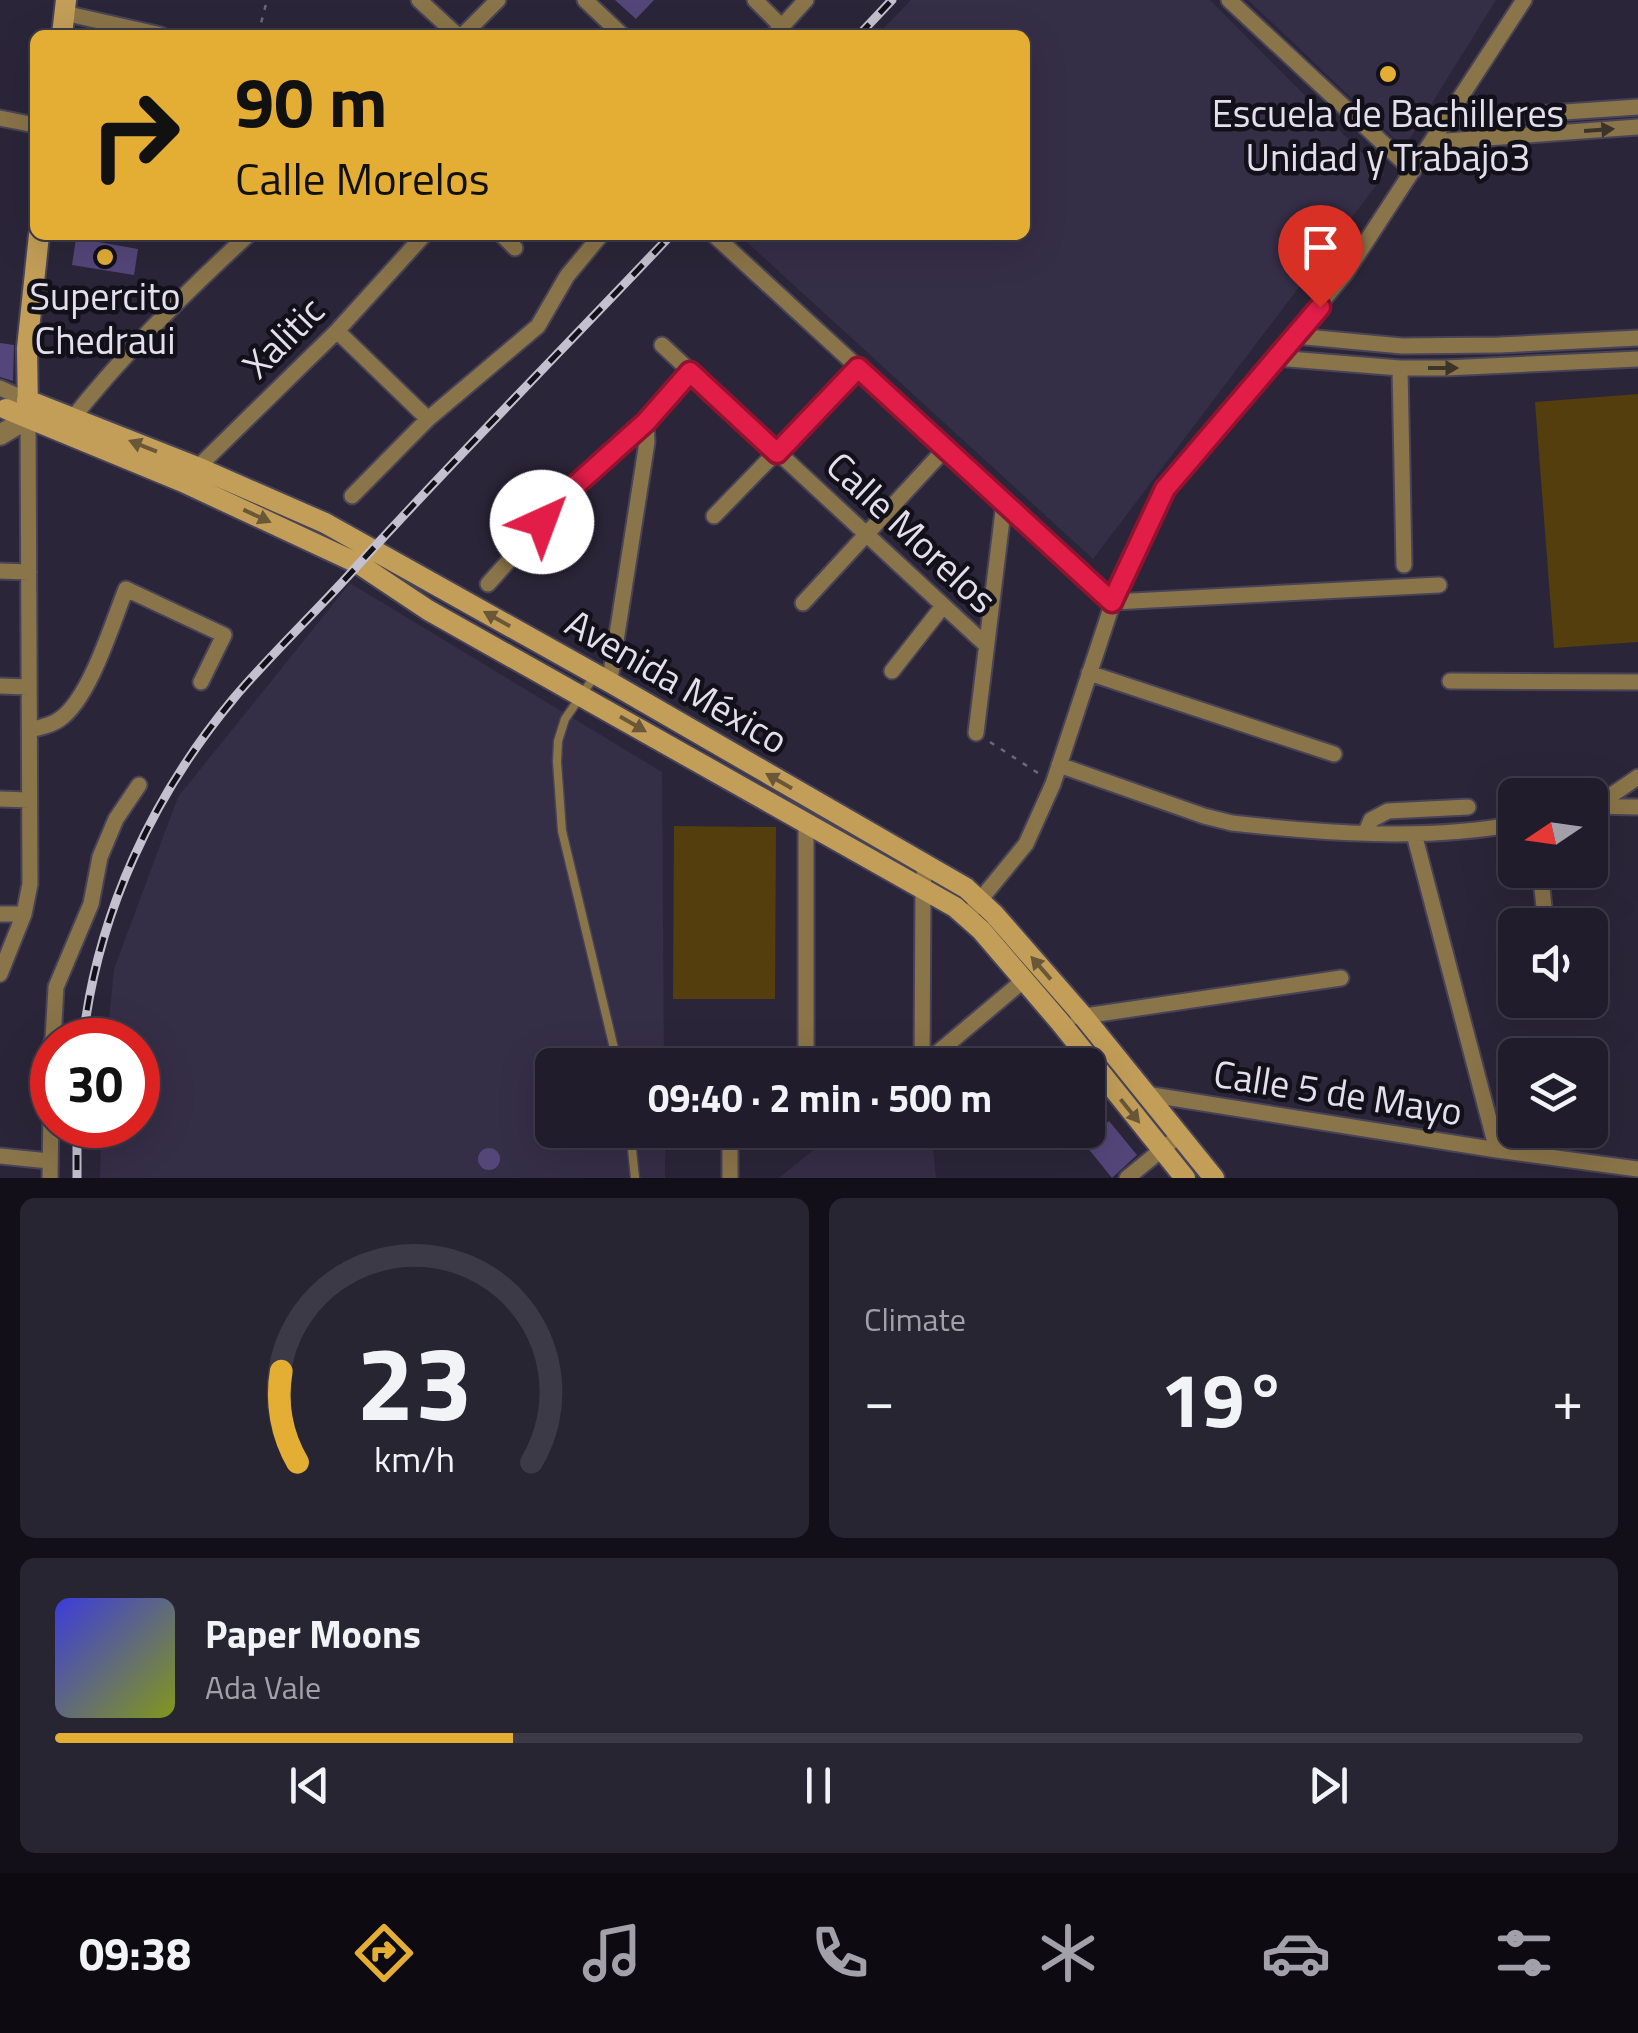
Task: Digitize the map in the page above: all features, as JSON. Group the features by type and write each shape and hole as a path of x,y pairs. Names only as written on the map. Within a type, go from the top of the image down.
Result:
{"main road":[{"path":"28,409 26,348 38,240"},
{"name":"Avenida México","path":"2,404 28,409 190,475 325,524 603,674 924,876 973,908 1083,1016 1214,1178"},
{"name":"Avenida México","path":"190,475 359,564 428,610 806,823 924,876"},
{"path":"428,610 443,588"},
{"name":"Avenida México","path":"973,908 1024,980 1185,1178"}],"street":[{"path":"419,0 454,30"},
{"path":"465,30 498,0"},
{"path":"585,0 617,30"},
{"path":"755,0 777,30"},
{"path":"779,30 806,0"},
{"path":"1228,0 1413,171"},
{"path":"973,908 1026,844 1054,784 1112,602 1165,489 1345,274 1524,0"},
{"path":"64,16 135,30"},
{"path":"1447,120 1638,107"},
{"path":"0,118 30,124"},
{"path":"1432,142 1638,127"},
{"path":"67,426 135,346 243,240"},
{"name":"Xalitic","path":"190,475 337,331 419,240"},
{"path":"507,240 515,248"},
{"path":"352,496 428,419 538,326 568,276 596,240"},
{"path":"719,240 1112,602 1439,586"},
{"path":"337,331 428,419"},
{"path":"1295,336 1402,346 1638,338"},
{"name":"Calle Morelos","path":"662,345 986,644"},
{"path":"1276,358 1400,368 1638,359"},
{"path":"714,516 858,368"},
{"path":"1400,368 1404,565"},
{"path":"488,584 577,484 646,422 690,372"},
{"path":"0,435 28,409"},
{"path":"0,974 24,914 30,884 28,409"},
{"path":"603,674 648,442 646,422"},
{"path":"803,603 945,449"},
{"path":"976,734 1004,503"},
{"path":"0,572 30,572"},
{"path":"30,730 63,718 74,705 86,687 126,590 224,635 201,682"},
{"path":"892,671 943,606"},
{"path":"1090,673 1334,754"},
{"path":"1450,681 1638,682"},
{"path":"0,686 30,687"},
{"path":"1059,766 1232,823 1414,834 1498,827"},
{"path":"1608,797 1638,778"},
{"path":"54,1018 56,987 91,904 100,857 116,819 139,785"},
{"path":"0,799 30,800"},
{"path":"1608,806 1638,807"},
{"path":"1366,832 1372,820 1388,811 1468,807"},
{"path":"806,823 806,1048"},
{"path":"1414,834 1496,1150"},
{"path":"922,1048 924,876"},
{"path":"0,914 24,914"},
{"path":"1060,1022 1342,978"},
{"path":"942,1048 1024,980"},
{"name":"Calle 5 de Mayo","path":"1146,1094 1638,1169"},
{"path":"1127,1178 1180,1135"},
{"path":"49,1148 50,1178"},
{"path":"730,1148 730,1178"},
{"path":"0,1156 49,1161"}],"lane":[{"path":"603,674 565,720 556,762 562,831 614,1048"},
{"path":"632,1148 635,1178"}],"path":[{"path":"259,30 267,0"},
{"path":"976,734 1054,784"}],"shaded area":[{"path":"911,0 1210,0 1384,175 1093,559 744,240 1030,240 1030,30 882,30"},
{"name":"Escuela de Bachilleres Unidad y Trabajo3","path":"1248,0 1496,0 1404,148"},
{"path":"1638,394 1638,642 1554,648 1535,402"},
{"path":"350,583 662,772 664,1048 535,1048 535,1148 665,1148 665,1178 100,1178 101,1148 160,1148 160,1018 109,1018 114,969 178,797"},
{"path":"674,826 776,827 775,999 673,999"},
{"path":"816,1148 933,1148 936,1178 779,1178"}],"building":[{"path":"615,0 654,0 636,19"},
{"name":"Supercito Chedraui","path":"76,240 138,249 134,275 72,265"},
{"path":"0,343 14,345 13,381 0,377"},
{"path":"1109,1121 1137,1155 1112,1178 1088,1148 1105,1148 1105,1124"},
{"path":"489,1148 497,1151 497,1167 489,1170 481,1167 478,1159 481,1151"}],"railway":[{"path":"864,30 892,0"},
{"path":"86,1018 101,947 133,858 154,816 205,735 264,664 666,240"},
{"path":"77,1148 77,1178"}],"place":[{"name":"Escuela de Bachilleres Unidad y Trabajo3","path":"1388,74"},
{"name":"Supercito Chedraui","path":"105,257"}],"route":[{"path":"542,522 577,484 646,422 690,372 777,453 858,368 1112,602 1165,489 1320,307"}]}
